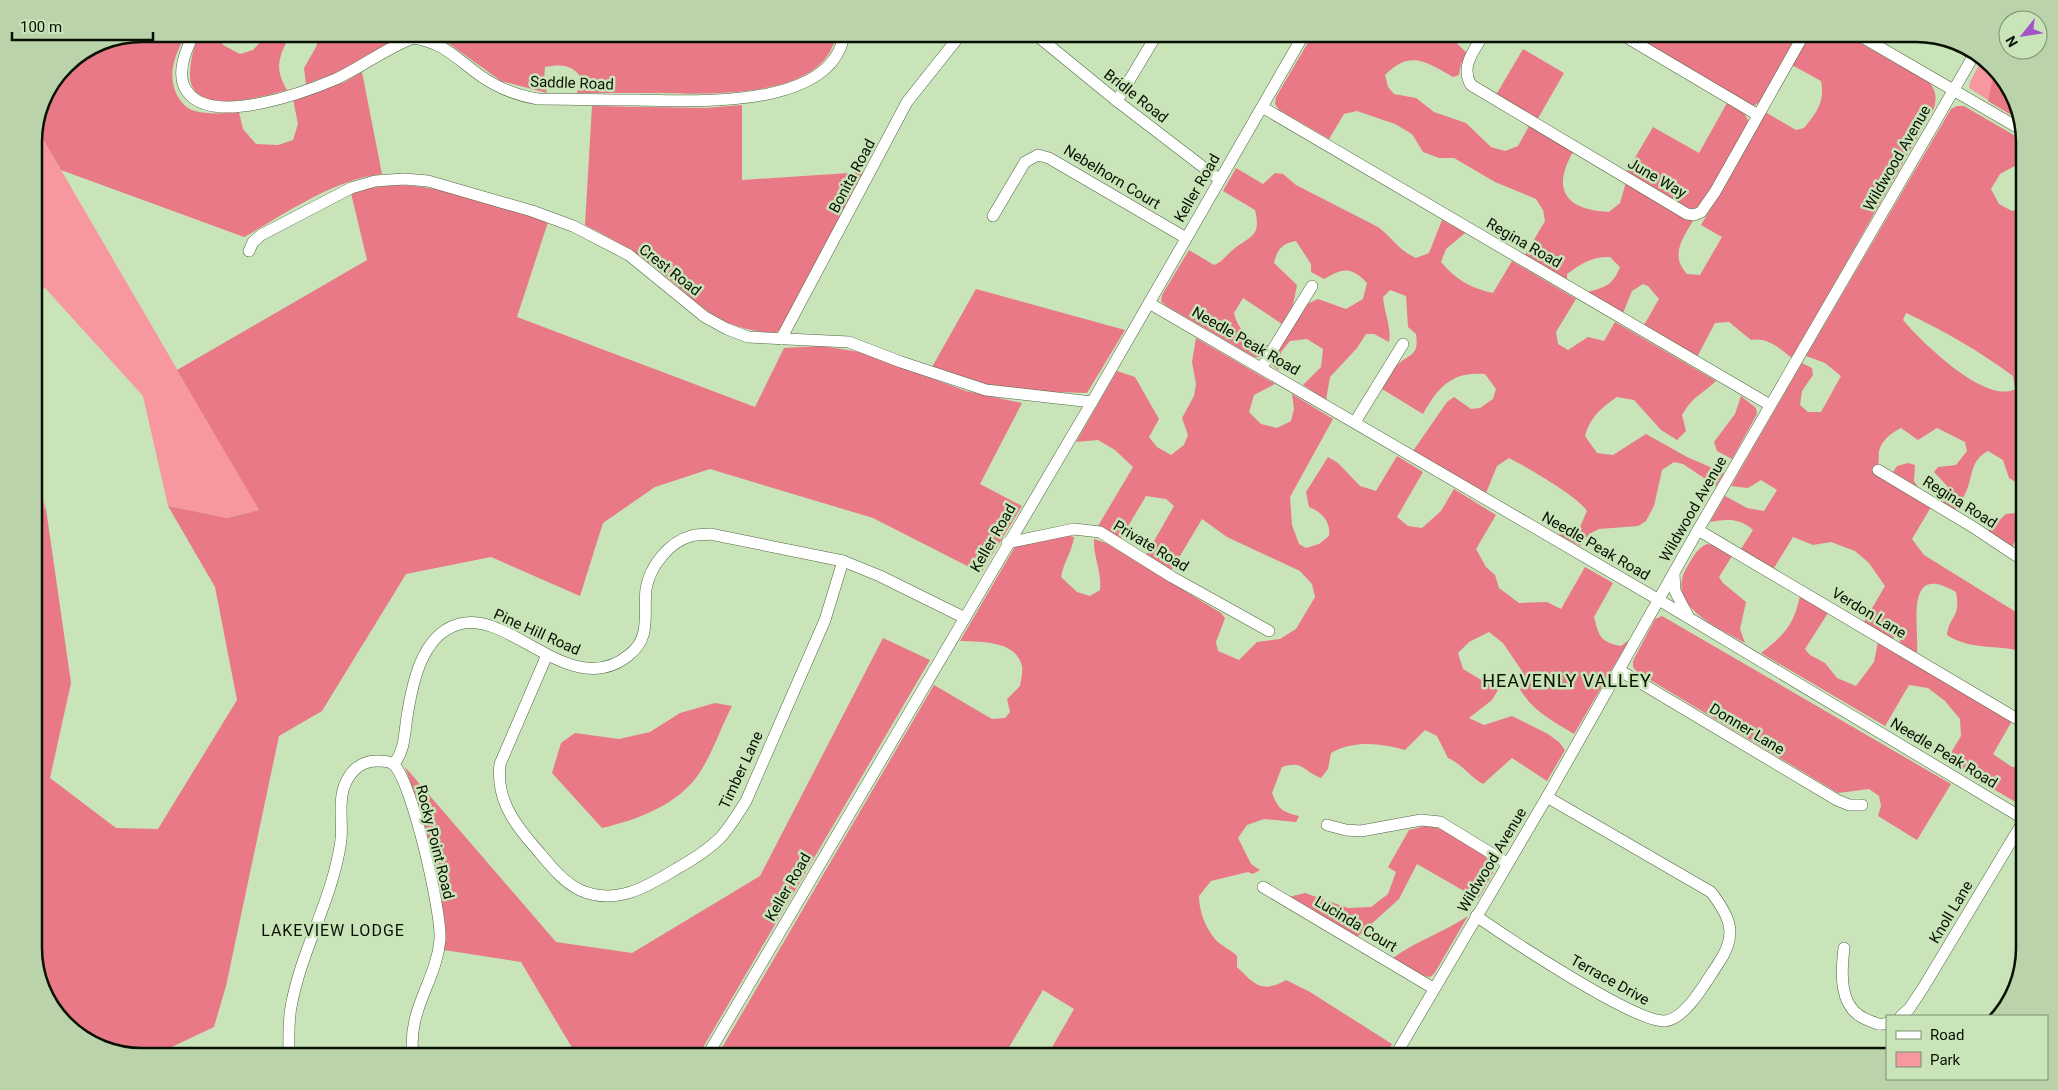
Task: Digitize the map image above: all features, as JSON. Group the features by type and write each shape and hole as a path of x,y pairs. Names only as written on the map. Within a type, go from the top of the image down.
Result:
{"street":[{"name":"Saddle Road","path":"191,42 183,63 181,77 185,90 195,100 209,106 225,107 274,100 309,89 336,79 402,42"},
{"name":"Saddle Road","path":"430,42 439,45 488,80 518,96 538,99 709,101 747,98 799,84 820,73 834,60 842,48 843,42"},
{"name":"Bonita Road","path":"781,339 908,102 954,42"},
{"name":"Bridle Road","path":"1045,42 1117,101 1220,180"},
{"path":"1117,101 1152,42"},
{"name":"Keller Road","path":"712,1048 965,618 1007,543 1150,303 1299,42"},
{"name":"June Way","path":"1480,42 1466,68 1466,76 1471,85 1688,214 1694,215 1701,212 1799,42"},
{"path":"1635,42 1758,115"},
{"path":"1871,42 2014,125"},
{"name":"Wildwood Avenue","path":"1399,1048 1547,796 1770,405 1971,59"},
{"name":"Regina Road","path":"1262,107 1770,405"},
{"name":"Nebelhorn Court","path":"993,216 1025,162 1038,154 1049,158 1186,238"},
{"name":"Crest Road","path":"249,251 253,242 261,235 351,188 375,181 404,179 428,181 532,211 573,226 629,256 705,317 727,329 748,337 849,342 901,362 986,390 1092,402"},
{"path":"1262,367 1312,286"},
{"name":"Needle Peak Road","path":"1150,303 1658,600 2016,814"},
{"path":"1355,422 1403,344"},
{"name":"Regina Road","path":"1878,470 2016,556"},
{"name":"Private Road","path":"1007,543 1074,529 1100,532 1172,577 1269,632"},
{"name":"Verdon Lane","path":"1698,530 2016,718"},
{"name":"Pine Hill Road","path":"394,764 402,750 407,717 419,667 428,648 440,633 456,625 472,622 491,627 547,655 582,668 596,670 613,665 629,655 639,643 646,628 646,589 652,571 672,545 691,536 710,534 843,561 895,583 965,618"},
{"name":"Timber Lane","path":"547,655 500,764 498,779 501,795 508,812 520,830 564,879 580,890 596,895 615,896 632,892 650,885 702,854 720,838 734,820 746,801 825,620 843,561"},
{"path":"1674,574 1675,591 1684,612 1690,619"},
{"name":"Donner Lane","path":"1619,670 1837,800 1849,805 1862,805"},
{"path":"289,1048 291,1006 335,868 341,840 342,796 346,782 354,770 364,763 386,761 394,764"},
{"name":"Rocky Point Road","path":"394,764 406,786 412,804 434,896 440,939 436,957 411,1028 412,1048"},
{"name":"Terrace Drive","path":"1476,916 1544,961 1627,1008 1647,1018 1665,1021 1679,1015 1690,1004 1724,955 1729,942 1730,927 1725,910 1711,892 1547,796"},
{"path":"1328,825 1341,829 1360,831 1421,820 1440,822 1507,863"},
{"name":"Knoll Lane","path":"1902,1015 1909,1009 1923,988 2016,833"},
{"name":"Lucinda Court","path":"1263,887 1433,988"},
{"path":"1844,948 1841,972 1844,994 1852,1009 1864,1019 1882,1025 1886,1024"}],"green space":[{"path":"1979,65 1999,87 2011,115 1969,88"},
{"path":"43,139 259,510 227,518 168,506 143,396 45,288 43,289"},
{"path":"43,498 46,509 43,509"}],"shaded area":[{"path":"143,42 182,42 176,55 172,78 179,99 192,110 201,112 239,112 243,129 256,144 278,145 293,140 298,124 293,99 345,82 362,72 382,174 363,177 328,190 244,237 61,170 43,136 44,123 48,111 56,93 67,77 93,56 117,46"},
{"path":"222,42 223,45 240,54 253,50 260,42 286,42 281,55 279,68 287,90 244,100 227,101 212,100 200,95 192,86 190,71 196,43"},
{"path":"318,42 390,42 339,72 306,84 304,68"},
{"path":"447,42 833,42 827,56 810,72 787,82 760,89 702,94 577,93 581,78 574,70 561,65 545,67 544,80 547,93 501,81"},
{"path":"1308,42 1455,42 1467,53 1461,64 1459,75 1453,77 1427,63 1411,60 1394,67 1385,75 1388,87 1394,94 1416,98 1434,112 1466,123 1491,147 1505,151 1518,146 1529,126 1573,152 1566,165 1563,187 1573,202 1582,207 1609,212 1620,203 1626,182 1693,221 1682,241 1679,261 1687,274 1700,275 1722,237 1701,225 1765,112 1796,130 1804,128 1819,106 1822,95 1821,81 1792,65 1805,42 1858,42 1929,82 1935,94 1935,101 1934,108 1792,358 1768,342 1751,340 1729,322 1715,323 1697,357 1644,325 1659,299 1648,286 1643,284 1632,291 1623,313 1588,292 1604,287 1615,278 1620,267 1610,257 1592,259 1582,264 1567,274 1567,280 1525,255 1545,221 1543,210 1536,199 1495,182 1454,158 1439,158 1423,152 1412,134 1395,124 1357,111 1344,114 1329,139 1279,110 1275,104 1276,97"},
{"path":"1643,42 1794,42 1760,102 1752,107"},
{"path":"1523,49 1564,73 1537,120 1496,95"},
{"path":"1993,79 1999,87 2011,115 1988,101"},
{"path":"1727,103 1744,113 1748,120 1746,127 1704,201 1698,207 1693,209 1685,208 1626,173 1653,127 1699,153"},
{"path":"742,105 742,180 864,172 781,329 775,333 734,325 718,318 638,255 585,225 592,106 705,108"},
{"path":"1957,106 1964,106 2015,136 2015,166 2000,174 1991,189 1999,204 2012,211 2015,210 2015,482 2009,478 2003,460 1988,451 1975,464 1966,492 1955,510 1943,503 1949,488 1934,472 1938,467 1956,465 1967,451 1965,442 1937,428 1918,440 1901,428 1894,432 1887,437 1880,447 1877,467 1931,507 1912,539 1924,555 2016,612 2016,650 1966,643 1947,635 1948,628 1956,612 1956,592 1939,585 1928,584 1921,590 1918,600 1917,653 1901,644 1897,633 1893,639 1864,622 1885,586 1869,563 1855,551 1831,542 1813,545 1793,537 1774,568 1741,549 1753,530 1748,526 1733,520 1710,522 1725,496 1747,508 1764,511 1777,490 1761,480 1748,488 1731,486 1802,363 1812,368 1813,375 1802,391 1800,405 1808,412 1821,412 1841,376 1825,363 1806,356 1951,109","holes":["1906,313 1948,334 2013,376 2015,389 2002,391 1987,388 1971,380 1938,355 1903,320"]},
{"path":"1236,168 1263,184 1275,173 1283,174 1296,185 1378,227 1400,248 1416,258 1429,253 1442,220 1465,233 1446,249 1441,262 1464,282 1478,289 1493,293 1512,261 1576,299 1556,332 1558,344 1568,350 1588,337 1604,341 1615,322 1716,381 1694,400 1682,415 1686,431 1677,440 1661,430 1634,400 1617,397 1597,414 1590,423 1585,436 1597,453 1613,455 1646,434 1687,457 1724,473 1716,486 1683,464 1674,462 1662,470 1654,506 1646,521 1638,526 1599,529 1589,534 1580,546 1558,535 1580,527 1587,511 1573,497 1528,468 1509,458 1497,466 1486,493 1413,451 1447,402 1454,397 1471,409 1480,408 1493,399 1496,389 1485,374 1464,375 1455,378 1434,396 1423,414 1382,389 1399,363 1414,352 1417,342 1416,334 1408,327 1406,296 1390,290 1383,297 1390,337 1389,342 1374,334 1366,334 1357,348 1330,377 1326,400 1303,385 1321,367 1323,349 1307,339 1290,341 1281,352 1278,370 1271,364 1273,358 1305,305 1318,299 1346,309 1363,299 1367,283 1361,277 1347,270 1324,279 1311,272 1311,264 1296,241 1288,243 1281,248 1274,263 1297,285 1293,305 1282,324 1243,298 1234,313 1239,326 1247,335 1269,346 1260,357 1254,357 1165,305 1161,301 1162,295 1189,250 1214,265 1254,234 1257,225 1255,210 1223,191"},
{"path":"393,185 433,189 491,204 548,222 517,317 755,407 784,348 822,346 860,352 966,391 1022,403 980,484 1022,506 981,573 873,518 710,469 655,487 603,523 580,596 491,557 406,574 322,711 279,736 226,986 214,1027 170,1048 143,1048 117,1044 87,1031 67,1013 53,991 44,967 43,509 46,509 71,683 50,778 116,828 158,829 237,700 215,587 168,506 227,518 259,510 177,370 367,260 351,193"},
{"path":"976,289 1125,330 1087,393 1024,391 993,387 932,367"},
{"path":"1196,338 1275,384 1254,395 1249,412 1261,424 1277,428 1291,421 1294,409 1292,394 1333,419 1290,497 1292,525 1299,544 1306,548 1319,544 1329,536 1329,526 1325,518 1309,507 1306,492 1328,457 1338,463 1360,486 1376,491 1397,456 1423,472 1397,517 1408,526 1422,528 1441,511 1454,489 1496,515 1476,549 1486,567 1495,575 1499,588 1519,603 1547,602 1561,609 1585,567 1613,583 1594,617 1597,629 1601,637 1609,642 1621,646 1629,640 1574,734 1542,714 1529,702 1518,686 1522,671 1503,643 1489,632 1469,642 1458,653 1463,669 1498,690 1492,700 1469,718 1484,725 1512,716 1548,734 1559,742 1565,750 1547,781 1512,758 1483,784 1448,758 1437,736 1425,730 1405,750 1377,744 1358,744 1331,753 1328,769 1321,778 1303,767 1289,765 1282,767 1272,793 1281,809 1299,816 1296,822 1264,819 1247,825 1238,838 1251,864 1260,870 1253,874 1248,872 1211,881 1199,896 1201,913 1208,929 1217,941 1237,956 1237,967 1248,978 1264,987 1286,980 1310,992 1392,1044 1390,1048 1052,1048 1074,1009 1043,990 1009,1048 722,1048 934,685 992,719 1005,718 1010,712 1007,699 1020,686 1022,676 1022,666 1018,658 1013,651 996,644 960,641 1016,545 1065,534 1074,537 1061,577 1077,592 1090,596 1100,590 1100,577 1094,539 1106,543 1221,613 1225,618 1216,642 1218,651 1239,660 1257,642 1280,639 1296,629 1315,597 1312,584 1300,571 1227,537 1202,519 1171,571 1146,555 1174,506 1166,499 1146,496 1121,538 1098,526 1133,467 1115,450 1098,440 1076,442 1117,371 1135,377 1159,419 1149,437 1157,447 1171,455 1184,445 1188,435 1182,418 1194,396 1196,384 1192,362"},
{"path":"1741,396 1756,408 1757,414 1732,459 1717,451 1714,442 1735,414"},
{"path":"1908,463 1915,465 1914,481 1918,487 1893,472 1897,466"},
{"path":"2015,513 2015,539 2012,548 1988,531 2006,514"},
{"path":"1707,544 1713,545 1732,556 1719,577 1723,583 1746,602 1740,629 1745,643 1697,614 1688,604 1683,593 1682,581 1687,567 1698,551"},
{"path":"1800,596 1828,613 1805,649 1810,655 1825,663 1837,678 1856,686 1874,662 1878,642 2012,721 1993,754 2012,767 2016,767 2016,802 1946,761 1961,736 1960,719 1945,701 1928,688 1909,685 1885,726 1761,653 1787,629 1798,606"},
{"path":"1662,616 1951,784 1917,840 1878,816 1881,806 1879,796 1869,789 1838,793 1637,672 1633,667 1633,661 1655,619"},
{"path":"883,638 930,660 703,1048 572,1048 521,962 444,950 446,933 444,915 419,807 405,767 556,942 632,953 760,876"},
{"path":"715,703 732,706 709,756 691,783 681,793 657,809 602,828 552,773 561,743 575,733 619,739 650,732 680,713"},
{"path":"1425,826 1443,830 1462,839 1479,851 1493,865 1493,873 1478,899 1417,864 1399,899 1357,937 1289,897 1305,893 1348,908 1371,907 1388,894 1396,872 1388,867 1409,830"},
{"path":"1468,916 1434,974 1430,977 1423,976 1393,958 1411,947"}],"district":[{"name":"HEAVENLY VALLEY","path":"1567,681"},
{"name":"LAKEVIEW LODGE","path":"333,930"}]}
